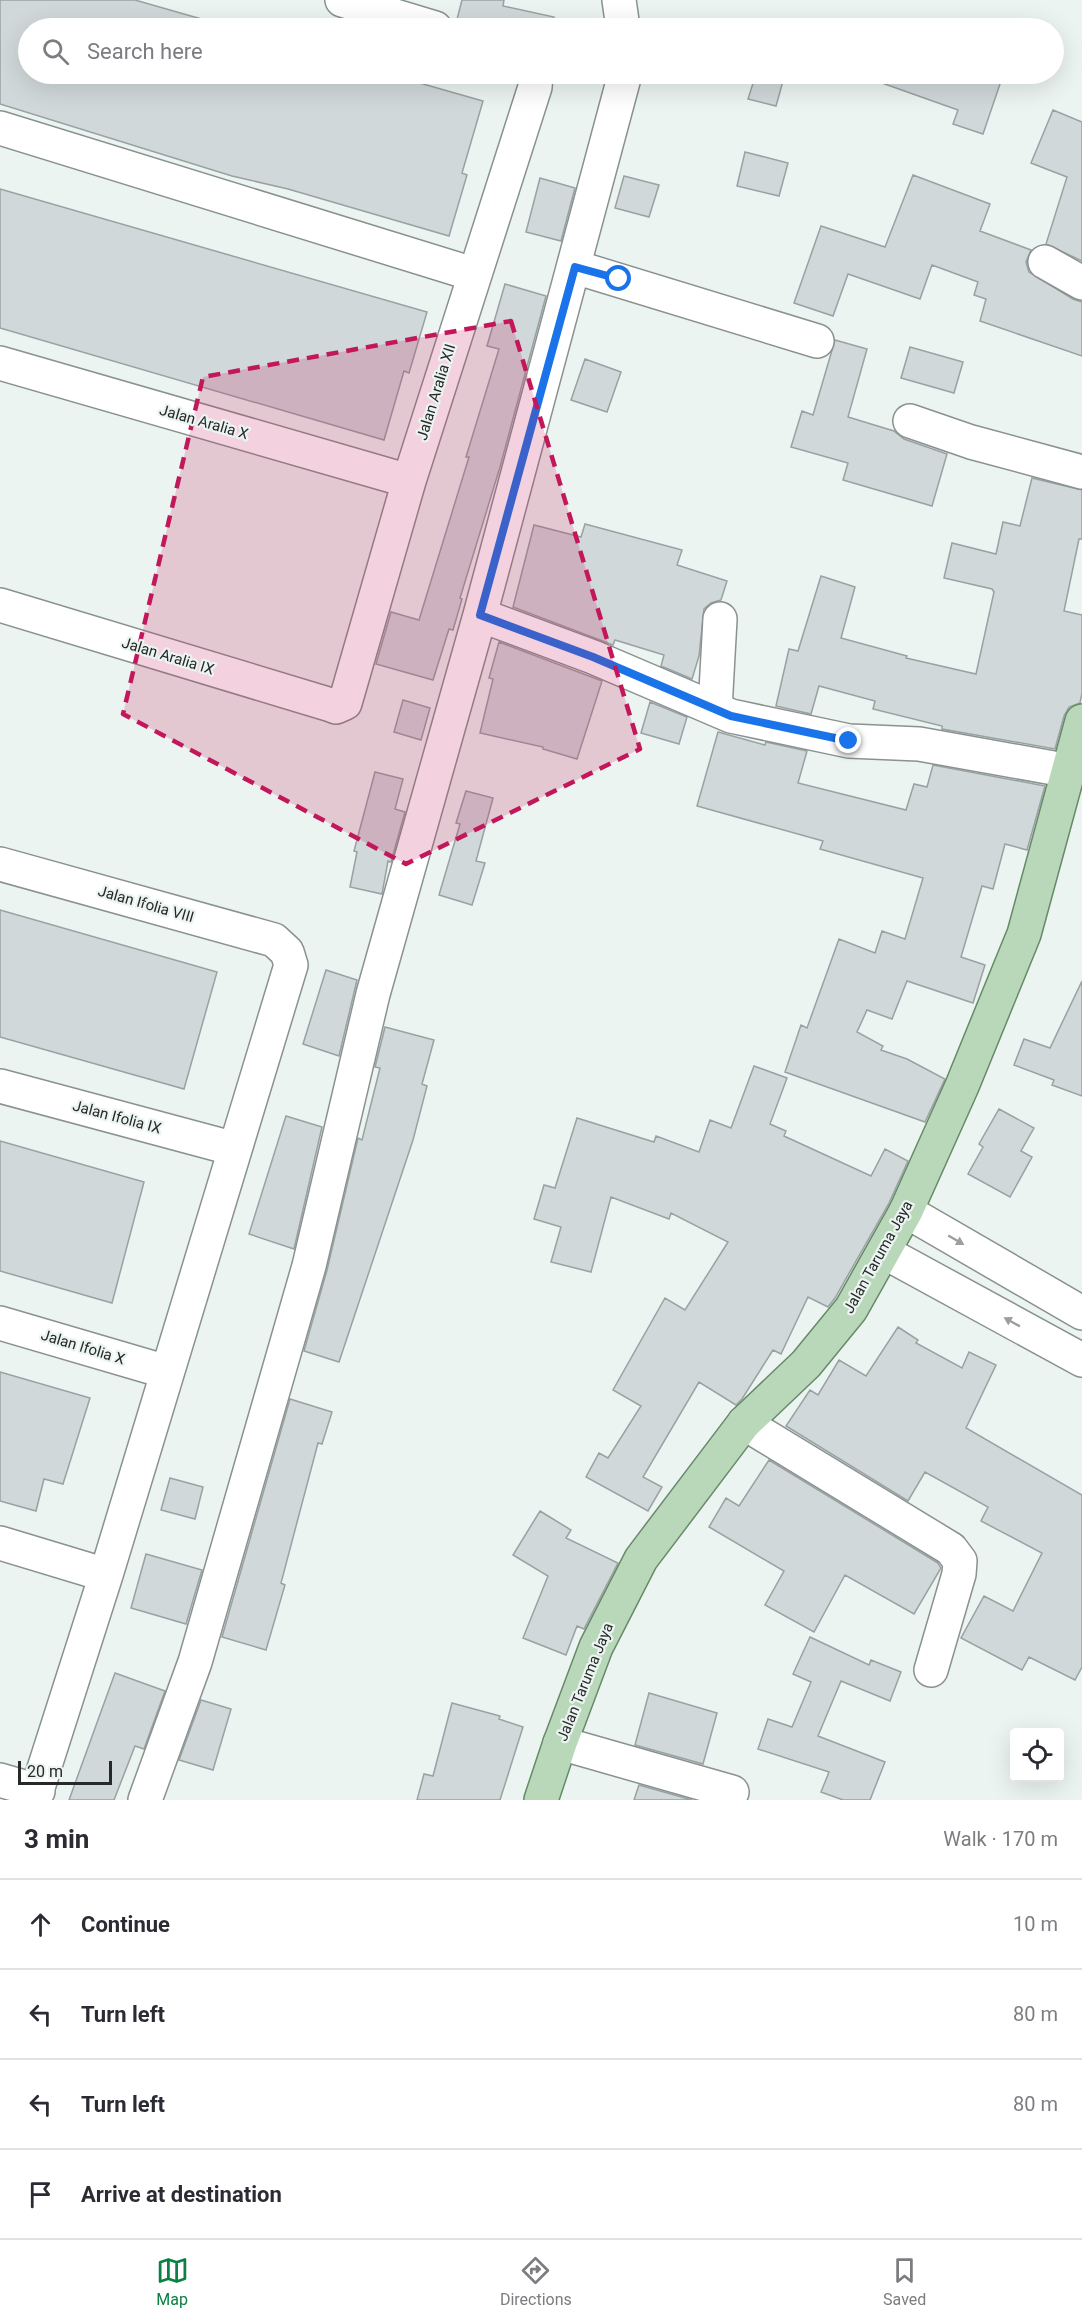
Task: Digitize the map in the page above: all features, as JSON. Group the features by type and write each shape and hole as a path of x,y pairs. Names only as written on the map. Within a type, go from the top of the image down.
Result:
{"main road":[{"name":"Jalan Taruma Jaya","path":"542,1800 560,1743 596,1647 640,1559 744,1423 806,1364 844,1318 906,1211 962,1086 1024,934 1077,748"}],"street":[{"path":"343,0 402,18"},
{"path":"619,0 622,18"},
{"name":"Jalan Aralia XII","path":"336,707 348,699 409,481 535,84"},
{"path":"145,1800 195,1662 309,1266 373,994 480,615 622,84"},
{"path":"0,128 473,274"},
{"path":"1045,262 1082,283"},
{"path":"575,267 816,341"},
{"name":"Jalan Aralia X","path":"0,363 409,481"},
{"path":"910,421 971,442 1082,472"},
{"name":"Jalan Aralia IX","path":"0,605 336,707"},
{"path":"480,615 593,657 731,716 849,741 1077,748"},
{"path":"715,709 720,619"},
{"name":"Jalan Ifolia VIII","path":"0,864 274,940 287,952 291,965 235,1149"},
{"name":"Jalan Ifolia IX","path":"0,1086 235,1149"},
{"path":"0,1780 36,1796 106,1575 235,1149"},
{"path":"906,1211 1075,1309 1047,1342"},
{"path":"884,1251 1082,1360"},
{"name":"Jalan Ifolia X","path":"0,1323 167,1372"},
{"path":"744,1423 951,1549 960,1561 959,1574 931,1670"},
{"path":"0,1543 106,1575"},
{"path":"560,1743 732,1792"}],"highlighted area":[{"path":"511,321 640,749 406,864 123,714 203,377"}],"building":[{"path":"0,0 135,0 198,18 18,18 18,84 423,84 483,101 462,173 467,175 449,236 288,189 232,176 0,104"},
{"path":"462,0 504,0 503,6 554,17 554,18 457,18"},
{"path":"753,84 782,84 776,106 748,99"},
{"path":"885,84 1000,84 983,134 953,124 958,110"},
{"path":"1053,110 1082,122 1082,261 1046,244 1067,177 1031,163"},
{"path":"745,152 788,163 779,196 737,186"},
{"path":"913,175 990,204 980,231 1031,250 1026,262 1029,272 1073,299 1082,302 1082,356 980,321 986,299 974,295 978,282 932,265 920,299 848,274 833,316 794,303 821,226 885,247"},
{"path":"624,176 659,185 649,217 615,208"},
{"path":"540,178 575,188 561,241 526,232"},
{"path":"0,189 427,312 409,373 404,371 384,440 0,328"},
{"path":"505,284 546,296 500,467 460,598 462,599 453,630 449,629 433,680 376,664 391,612 419,620 469,457 466,457 499,349 487,346"},
{"path":"835,340 867,349 848,417 894,431 904,439 947,454 932,506 843,480 848,463 791,447 802,411 813,415"},
{"path":"910,347 963,362 954,393 901,378"},
{"path":"585,359 621,372 607,412 571,400"},
{"path":"1032,478 1082,490 1082,539 1079,539 1064,611 1082,615 1082,693 1080,703 1069,707 1064,716 1055,749 942,729 942,726 873,709 875,701 819,686 811,714 776,706 789,649 798,651 821,576 855,587 841,638 907,656 906,658 976,674 994,592 992,589 944,578 952,543 996,554 1003,522 1020,526"},
{"path":"585,524 682,550 677,565 727,581 721,600 711,603 704,609 699,656 692,679 661,666 664,655 615,640 613,645 513,607 534,525 581,537"},
{"path":"499,642 602,681 577,759 543,749 543,747 480,733 493,679 489,678"},
{"path":"403,700 430,708 421,740 394,732"},
{"path":"650,702 687,717 679,744 641,733"},
{"path":"718,732 765,745 766,742 807,751 798,783 906,810 914,784 927,787 933,765 1045,786 1027,850 1005,844 993,889 982,886 961,957 985,965 973,1003 907,981 892,1019 867,1010 857,1032 883,1046 881,1050 907,1059 945,1079 925,1122 785,1072 801,1025 807,1028 839,939 875,953 882,931 905,939 923,878 820,849 823,841 697,806"},
{"path":"375,772 403,779 395,809 405,812 391,862 388,861 382,894 350,887 357,852 354,851"},
{"path":"466,791 493,798 476,861 485,863 472,905 439,895 460,824 456,823"},
{"path":"0,910 217,972 184,1089 0,1037"},
{"path":"326,970 357,980 339,1056 303,1044"},
{"path":"1082,981 1082,1096 1052,1085 1054,1080 1014,1065 1024,1039 1050,1048"},
{"path":"385,1027 434,1040 422,1084 427,1086 413,1140 339,1362 304,1351 327,1270 358,1138 362,1140 380,1068 375,1067"},
{"path":"754,1066 787,1078 770,1124 786,1131 784,1136 871,1176 885,1149 908,1161 889,1203 835,1298 828,1307 808,1297 781,1354 773,1350 742,1399 736,1405 699,1382 643,1477 662,1487 648,1511 586,1477 599,1453 608,1458 641,1406 613,1390 665,1298 685,1310 728,1242 671,1213 669,1219 611,1197 591,1272 551,1262 561,1227 534,1219 544,1185 555,1188 577,1118 654,1142 656,1136 699,1152 710,1120 731,1128"},
{"path":"999,1109 1034,1128 1021,1151 1032,1157 1010,1197 968,1174 983,1147 979,1144"},
{"path":"286,1116 322,1127 294,1249 249,1234"},
{"path":"0,1141 144,1182 112,1303 0,1271"},
{"path":"898,1327 918,1340 916,1343 962,1368 969,1352 996,1365 966,1428 1082,1495 1082,1667 1075,1680 1029,1657 1022,1670 961,1638 984,1596 1013,1611 1042,1553 981,1521 988,1507 925,1472 908,1501 786,1426 810,1390 818,1395 839,1360 866,1376"},
{"path":"0,1372 90,1398 63,1484 44,1479 36,1511 0,1501"},
{"path":"290,1399 332,1412 322,1444 318,1443 281,1583 285,1585 266,1650 222,1637"},
{"path":"769,1460 938,1563 941,1568 914,1614 845,1575 814,1632 765,1605 784,1571 709,1527 726,1498 739,1506"},
{"path":"170,1478 203,1487 195,1519 161,1510"},
{"path":"540,1511 571,1530 566,1538 618,1563 584,1629 577,1626 566,1655 523,1638 548,1576 513,1555"},
{"path":"146,1554 202,1570 186,1624 131,1608"},
{"path":"810,1637 869,1665 871,1660 901,1672 890,1701 841,1681 818,1736 885,1762 870,1800 843,1800 821,1792 829,1772 758,1749 768,1719 792,1727 811,1682 793,1674"},
{"path":"115,1673 165,1691 144,1749 135,1746 114,1800 69,1800"},
{"path":"649,1693 717,1713 703,1764 635,1745"},
{"path":"201,1700 231,1709 213,1770 179,1760"},
{"path":"452,1703 500,1716 499,1719 523,1727 500,1800 417,1800 424,1774 433,1776"},
{"path":"639,1785 692,1800 634,1800"}],"route":[{"path":"619,279 575,267 480,615 542,640 593,657 731,716 849,741"}]}
